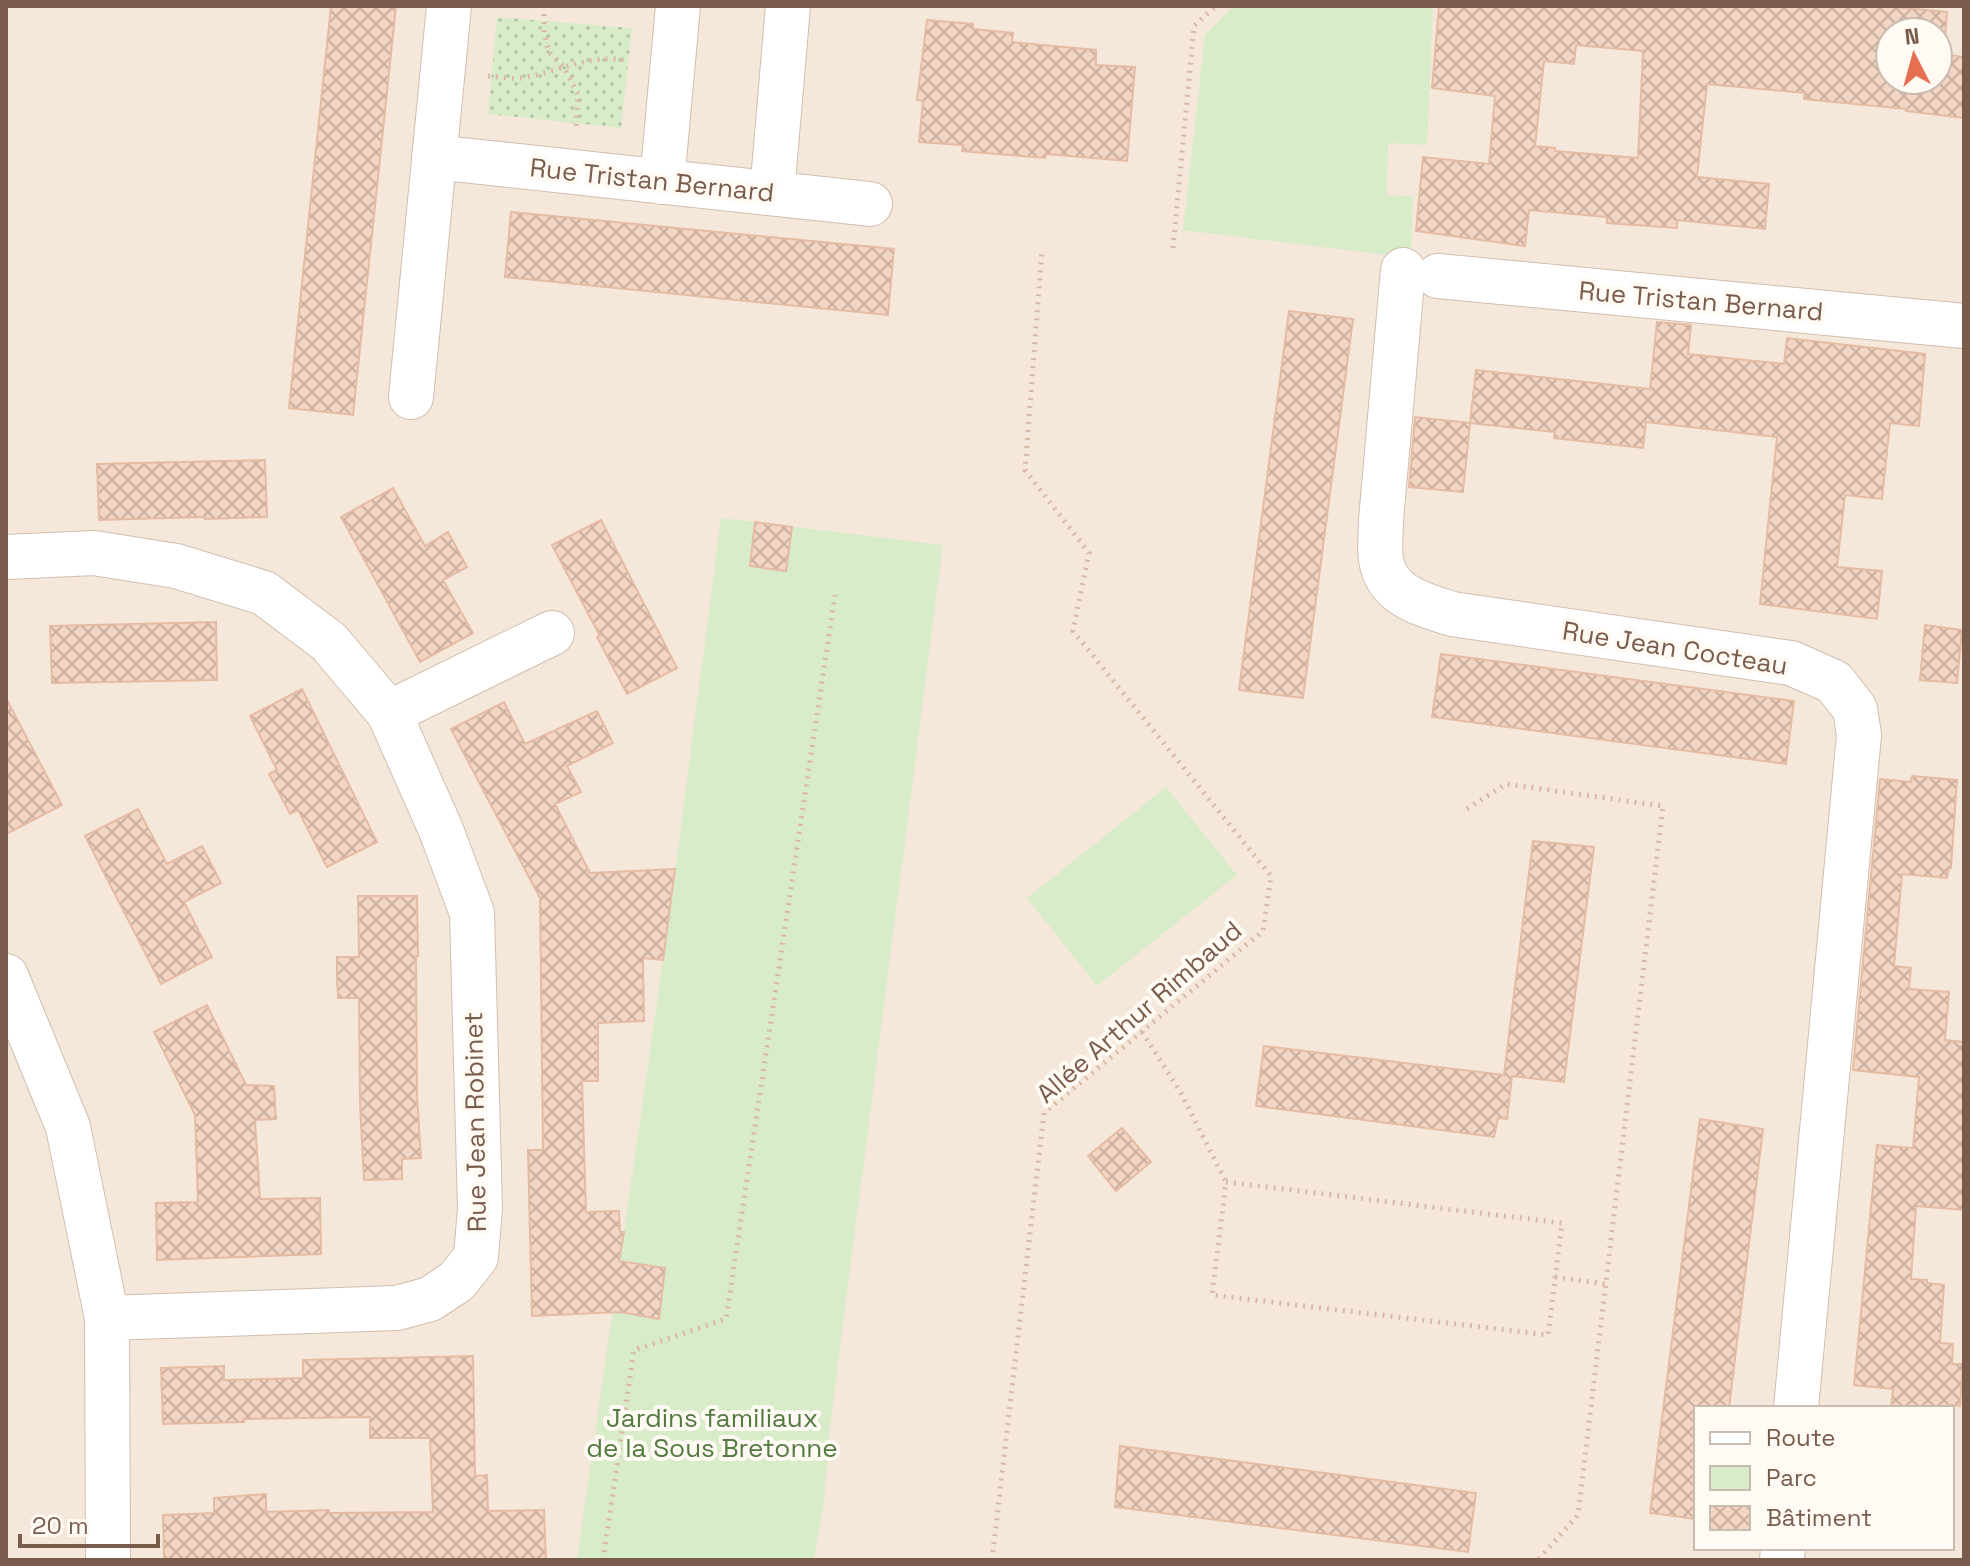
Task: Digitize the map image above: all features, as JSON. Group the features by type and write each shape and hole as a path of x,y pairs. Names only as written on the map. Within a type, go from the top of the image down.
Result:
{"street":[{"path":"411,397 449,6"},
{"path":"662,182 678,6"},
{"path":"772,193 788,6"},
{"name":"Rue Tristan Bernard","path":"434,157 870,204"},
{"name":"Rue Tristan Bernard","path":"1421,273 1964,326"},
{"name":"Rue Jean Cocteau","path":"1421,273 1381,520 1381,559 1387,579 1409,599 1452,614 1791,663 1834,682 1855,709 1859,735 1796,1406"},
{"name":"Rue Jean Robinet","path":"6,557 94,553 176,566 264,593 329,642 389,713 441,830 472,913 480,1208 476,1257 457,1281 430,1299 397,1308 107,1318"},
{"path":"389,713 552,633"},
{"path":"6,976 68,1127 107,1318 108,1560"}],"path":[{"path":"544,6 544,33 549,52 563,66 578,94 573,172"},
{"path":"1173,248 1194,26 1216,6"},
{"path":"443,73 524,78 579,61 608,58 673,65"},
{"name":"Allée Arthur Rimbaud","path":"992,1560 1044,1113 1263,931 1271,876 1073,631 1089,553 1025,470 1042,251"},
{"path":"603,1560 634,1350 726,1319 835,595"},
{"path":"1467,809 1506,784 1663,806 1578,1515 1538,1560"},
{"path":"1142,1032 1181,1093 1226,1182 1212,1295 1548,1335 1562,1223 1226,1182"},
{"path":"1555,1277 1605,1284"}],"shaded area":[{"path":"6,6 1964,6 1964,1560 6,1560"}],"green space":[{"path":"1233,6 1433,6 1427,145 1388,143 1387,195 1413,196 1411,258 1183,230 1205,35"},
{"path":"497,17 632,28 621,128 488,114"},
{"name":"Jardins familiaux de la Sous Bretonne","path":"721,518 943,545 831,1418 824,1500 814,1560 577,1560 669,918"},
{"path":"1166,787 1237,875 1097,986 1027,898"}],"building":[{"path":"331,6 396,6 353,415 289,408"},
{"path":"1439,6 1884,6 1947,12 1947,16 1874,16 1874,96 1954,96 1954,56 1964,57 1964,118 1804,99 1805,93 1707,84 1697,177 1769,184 1765,229 1677,220 1677,228 1607,223 1607,217 1529,210 1525,246 1416,231 1423,157 1489,164 1495,96 1432,88","holes":["1576,45 1643,51 1638,158 1555,151 1555,148 1535,146 1544,61 1574,64"]},
{"path":"927,20 973,24 973,29 1013,33 1012,42 1096,50 1096,65 1135,67 1127,161 962,151 963,145 919,142 923,101 917,100"},
{"path":"511,212 894,249 888,315 505,277"},
{"path":"1289,311 1353,319 1303,698 1239,690"},
{"path":"1657,322 1691,325 1688,354 1784,364 1787,338 1925,354 1919,426 1890,423 1882,499 1845,495 1837,567 1882,571 1877,619 1760,604 1777,437 1646,422 1643,448 1554,438 1555,432 1470,423 1476,370 1650,389"},
{"path":"1415,417 1470,423 1463,492 1409,487"},
{"path":"265,460 267,517 99,520 97,464"},
{"path":"393,488 425,546 448,532 467,567 443,580 473,633 420,662 341,517"},
{"path":"601,520 677,668 627,694 552,545"},
{"path":"755,522 792,527 786,571 750,566"},
{"path":"216,622 217,680 52,683 50,626"},
{"path":"1925,625 1962,630 1957,683 1920,680"},
{"path":"1441,654 1794,701 1786,764 1432,717"},
{"path":"302,689 377,842 327,867 298,810 290,814 269,774 277,770 250,716"},
{"path":"6,698 62,805 6,834"},
{"path":"504,702 525,744 597,711 613,743 567,766 581,792 555,804 590,873 675,869 663,960 643,958 644,1021 598,1023 598,1081 582,1081 586,1212 619,1211 620,1232 624,1232 619,1261 665,1268 659,1319 620,1312 532,1316 528,1150 543,1150 540,898 451,729"},
{"path":"1912,776 1957,780 1951,868 1947,878 1902,874 1894,966 1911,968 1909,989 1949,992 1945,1040 1964,1042 1964,1210 1916,1206 1911,1279 1944,1285 1940,1343 1953,1344 1952,1364 1963,1364 1960,1406 1891,1406 1893,1389 1854,1385 1877,1145 1913,1148 1919,1077 1853,1070 1880,779 1911,782"},
{"path":"138,809 167,864 202,846 221,883 184,902 212,957 161,984 85,836"},
{"path":"1533,841 1594,847 1564,1082 1512,1076 1507,1119 1498,1118 1494,1137 1256,1106 1264,1046 1504,1075"},
{"path":"358,896 417,896 417,1095 421,1158 402,1159 402,1179 364,1180 359,998 338,998 337,978 337,957 359,957"},
{"path":"207,1005 246,1085 274,1086 276,1119 255,1120 260,1199 320,1198 321,1254 157,1260 156,1203 198,1202 195,1115 154,1032"},
{"path":"1700,1119 1763,1129 1729,1406 1694,1406 1694,1519 1650,1513"},
{"path":"1122,1128 1151,1162 1116,1191 1088,1156"},
{"path":"473,1356 475,1476 487,1475 488,1511 544,1510 546,1560 164,1560 163,1515 214,1513 214,1498 266,1494 266,1512 433,1512 430,1438 370,1438 370,1417 163,1424 161,1368 224,1366 224,1380 303,1378 303,1360"},
{"path":"1120,1446 1476,1493 1468,1552 1115,1507"}]}
